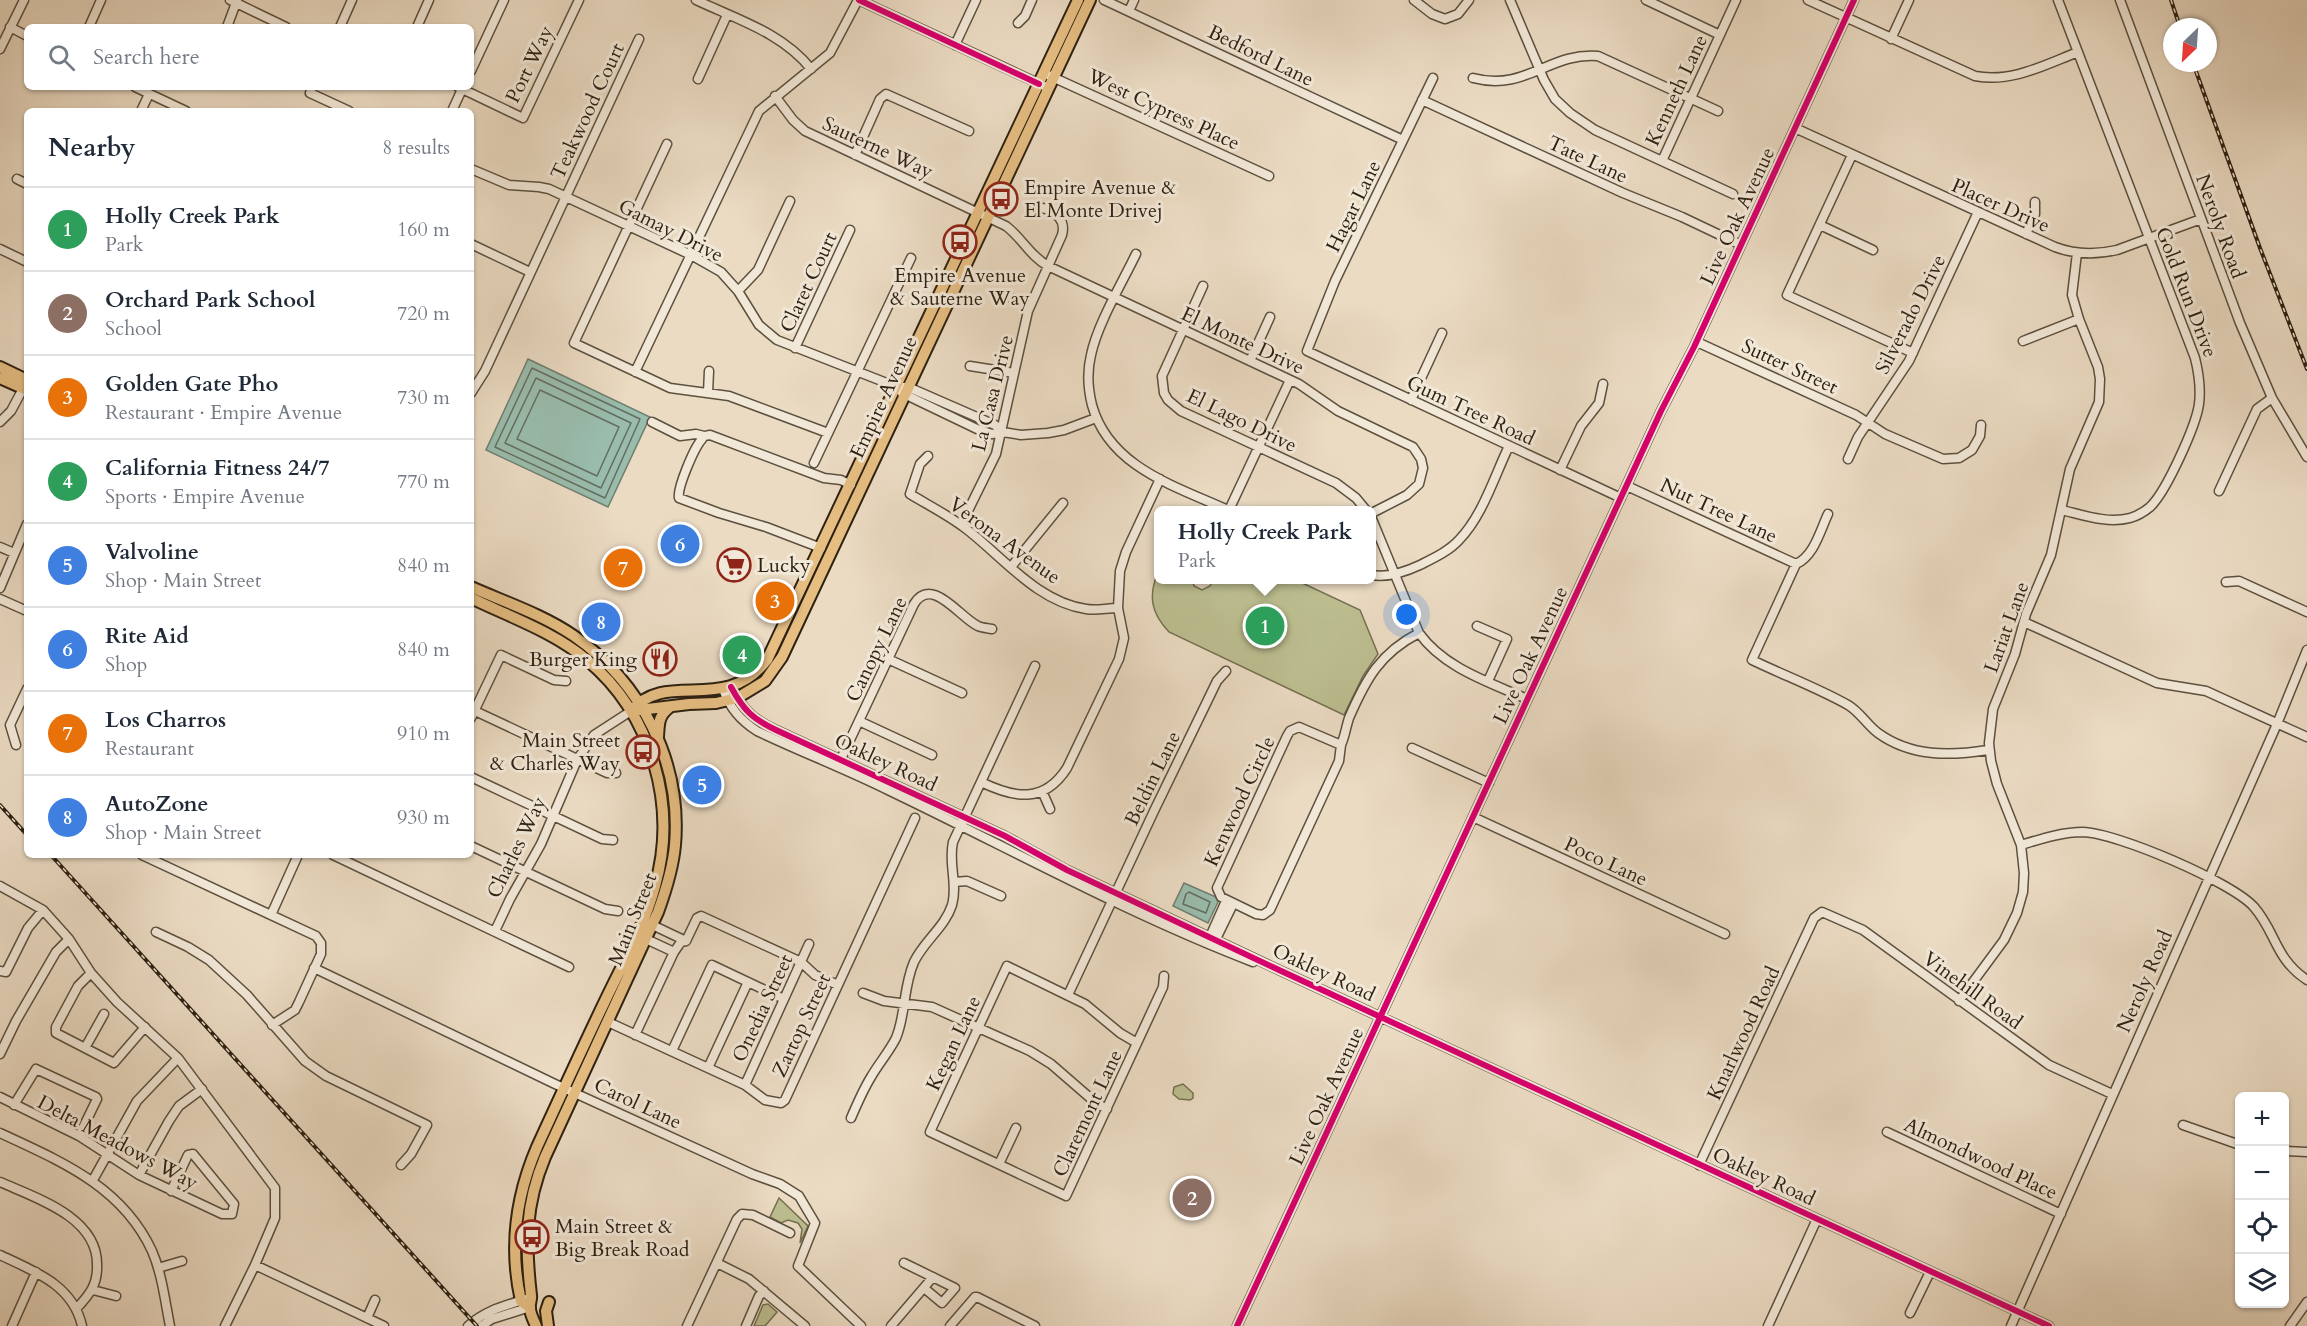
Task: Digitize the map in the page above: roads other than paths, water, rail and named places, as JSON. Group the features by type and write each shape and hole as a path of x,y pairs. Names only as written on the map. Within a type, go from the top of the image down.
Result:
{"main road":[{"name":"Empire Avenue","path":"642,706 670,706 732,699 756,687 773,673 844,524 903,390 1046,81 1078,0"},
{"name":"Empire Avenue","path":"1046,81 1090,0"},
{"path":"0,367 24,384"},
{"path":"0,378 24,384"},
{"name":"Empire Avenue","path":"642,706 664,693 683,690 704,692 727,688 753,675 768,660 850,487 903,390"},
{"path":"844,524 846,510 855,491 850,487"},
{"name":"Main Street","path":"474,588 574,635 611,666 642,706 658,740 673,792 675,837 667,885 644,925 564,1088 528,1169 518,1204 515,1256 536,1326"},
{"name":"Main Street","path":"474,599 550,635 574,650 611,684 642,730 654,762 663,808 663,851 644,925 646,939 538,1175 531,1200 527,1225 527,1302"},
{"name":"Charles Way","path":"631,711 642,706"},
{"path":"658,740 659,720 662,713 670,706"},
{"path":"548,1326 546,1311 549,1302"}],"street":[{"path":"0,49 24,0"},
{"path":"90,24 101,0"},
{"path":"341,24 352,0"},
{"path":"418,24 429,0"},
{"path":"474,65 504,0"},
{"name":"Port Way","path":"465,90 523,118 579,0"},
{"path":"696,0 787,44 811,69"},
{"path":"635,372 754,118 766,103 821,61 834,48 859,0"},
{"name":"West Cypress Place","path":"859,0 956,45 1269,176"},
{"path":"956,45 976,0"},
{"path":"1018,23 1025,16 1032,0"},
{"name":"Bedford Lane","path":"1104,0 1403,140"},
{"path":"1129,11 1134,0"},
{"path":"1414,0 1432,14 1445,19 1458,14 1469,0"},
{"path":"1510,0 1539,70 1556,99 1579,120 1733,195"},
{"path":"1646,0 1720,35"},
{"name":"Kenneth Lane","path":"1662,161 1736,0"},
{"path":"1808,0 1964,72 1987,78 2014,76 2078,52"},
{"name":"Live Oak Avenue","path":"1237,1326 1681,369 1697,342 1854,0"},
{"path":"1891,39 1909,0"},
{"name":"Gold Run Drive","path":"2058,0 2199,372 2200,395 2196,416 2161,492 2149,508 2130,518 2118,520 2062,510"},
{"name":"Neroly Road","path":"2120,0 2240,323 2272,398 2307,457"},
{"path":"227,24 234,1 280,24"},
{"path":"698,79 728,15"},
{"path":"10,27 24,34"},
{"name":"Teakwood Court","path":"474,388 485,371 639,39"},
{"path":"1473,78 1503,82 1576,56 1598,56 1718,111"},
{"name":"Hagar Lane","path":"1307,351 1335,281 1433,78"},
{"path":"141,90 179,108"},
{"path":"311,90 310,93 342,108"},
{"path":"453,108 460,90"},
{"path":"142,108 149,94"},
{"path":"855,155 880,99 886,94 969,131"},
{"name":"Sauterne Way","path":"775,96 793,120 805,131 984,215"},
{"name":"Tate Lane","path":"1422,100 1741,245"},
{"name":"Placer Drive","path":"1795,128 2055,247 2077,253 2103,253 2201,219"},
{"path":"667,144 574,343 670,388 729,396 828,433"},
{"path":"1852,155 1787,296 1913,353"},
{"name":"Gamay Drive","path":"474,170 509,186 539,187 566,197 691,255 720,272 738,291 759,325 777,340 903,390 977,429 992,434 1002,432 1021,435 1048,433 1064,430 1096,418"},
{"path":"17,179 24,182"},
{"path":"738,291 758,270 790,201"},
{"path":"2026,234 2035,214 2035,202"},
{"name":"La Casa Drive","path":"962,525 996,454 1030,305 1064,229 1060,218 1044,208"},
{"name":"Silverado Drive","path":"1848,459 1868,422 1913,353 1978,212"},
{"name":"El Monte Drive","path":"984,215 1014,232 1032,256 1048,266 1305,387 1338,411 1407,443 1418,452 1423,468 1419,484 1407,495 1376,510"},
{"path":"1820,225 1873,249"},
{"name":"Claret Court","path":"795,348 850,230"},
{"path":"474,245 530,272"},
{"path":"0,250 24,261"},
{"name":"Lariat Lane","path":"1959,1001 2004,940 2017,913 2023,892 2024,873 2021,845 1997,784 1988,750 1993,709 2051,555 2070,469 2097,411 2101,390 2098,367 2074,303 2072,285 2077,253"},
{"path":"1136,254 1091,354 1088,380 1096,418 1106,436 1122,455 1142,470 1220,506"},
{"path":"814,463 911,258"},
{"name":"El Lago Drive","path":"1203,286 1162,376 1162,385 1168,400 1180,411 1336,483 1362,506"},
{"path":"1004,295 1030,305"},
{"path":"1250,361 1270,317"},
{"path":"2023,341 2079,319"},
{"path":"1410,400 1442,333"},
{"name":"Sutter Street","path":"1697,342 1856,415 1885,434 1935,456 1959,458 1972,450 1980,436 1981,425"},
{"name":"Gum Tree Road","path":"1307,351 1621,498"},
{"path":"970,366 1014,373"},
{"path":"708,393 709,371"},
{"path":"1230,506 1290,380"},
{"path":"1560,470 1581,426 1599,403 1603,384"},
{"path":"0,422 11,411 24,388"},
{"path":"2219,491 2257,409 2272,398"},
{"path":"652,422 680,436 696,434 717,436 834,481 841,480 850,487"},
{"path":"704,436 684,475 678,492 679,498 821,548"},
{"path":"1376,576 1395,574 1438,555 1459,540 1475,520 1509,446"},
{"name":"Verona Avenue","path":"928,456 920,464 910,494 962,525 1037,588 1074,607 1098,610 1118,608"},
{"path":"981,782 1006,793 1017,795 1042,791 1054,784 1067,768 1119,659 1124,638 1118,608 1118,581 1122,562 1160,478"},
{"name":"Nut Tree Lane","path":"1627,486 1796,564"},
{"path":"1011,567 1064,503"},
{"path":"1828,514 1809,555 1804,561 1796,564 1752,660 1848,706 1876,732 1905,748 1925,753 1949,754 1988,750"},
{"path":"1376,530 1419,633 1442,658 1527,699"},
{"path":"0,588 24,531"},
{"path":"0,547 14,553"},
{"path":"2226,582 2239,581 2307,612"},
{"name":"Canopy Lane","path":"841,759 914,604 923,595 938,596 976,626 992,628"},
{"path":"0,599 24,610"},
{"path":"2024,622 2157,683 2205,691 2307,738"},
{"path":"1477,626 1507,639 1488,681"},
{"path":"1211,941 1230,902 1260,915 1269,910 1339,761 1349,718 1370,675 1380,661 1402,642 1419,633"},
{"name":"Neroly Road","path":"2011,1326 2277,724 2307,650"},
{"path":"474,713 501,655 554,680 566,681"},
{"path":"888,659 962,693"},
{"path":"851,1118 870,1079 896,1038 907,984 915,961 921,949 950,910 955,892 952,848 964,817 1035,666"},
{"name":"Beldin Lane","path":"1068,995 1217,681 1226,671"},
{"name":"Oakley Road","path":"727,688 741,719 757,731 2049,1326"},
{"path":"16,745 10,725 24,695"},
{"name":"Oakley Road","path":"732,699 762,723 964,817 1114,897"},
{"name":"Charles Way","path":"495,931 541,844 577,760 594,735 631,711"},
{"path":"474,715 607,773 616,772"},
{"path":"859,721 932,755"},
{"name":"Kenwood Circle","path":"1230,902 1218,893 1219,882 1290,731 1299,727 1341,745"},
{"path":"1412,748 1489,783"},
{"path":"474,778 602,839 613,840"},
{"path":"1042,791 1050,809"},
{"name":"Poco Lane","path":"1473,817 1725,934"},
{"name":"Zartop Street","path":"608,1022 745,1085 765,1100 781,1103 915,818"},
{"path":"2021,845 2067,833 2108,836 2229,887 2260,915 2282,957 2307,980"},
{"path":"474,847 604,909 618,910"},
{"path":"148,858 316,936 321,943 321,954 295,1010 272,1025"},
{"path":"271,915 297,858"},
{"path":"339,858 569,967"},
{"path":"954,882 967,881 1001,896"},
{"path":"0,886 43,910 69,939 91,973 117,1002 178,1058 275,1188 275,1218 225,1326"},
{"path":"0,971 6,972 28,928 43,910"},
{"name":"Vinehill Road","path":"1816,915 1826,912 1859,928 2049,1065 2112,1094"},
{"name":"Knarlwood Road","path":"1700,1165 1816,915"},
{"path":"635,1035 674,952 681,942 686,941 697,918 701,916 801,962 814,975 838,985"},
{"path":"644,925 686,941"},
{"path":"156,932 209,960 247,995 305,1061 326,1076 427,1125 411,1154 401,1165"},
{"path":"0,1054 16,1021 56,952 69,939"},
{"path":"646,939 674,952"},
{"name":"Onedia Street","path":"745,1085 809,944"},
{"path":"672,1052 712,965 784,999"},
{"name":"Kegan Lane","path":"999,1164 930,1132 1007,966 1068,995"},
{"name":"Carol Lane","path":"314,968 564,1088 752,1174 780,1184 799,1196 815,1223 798,1266 861,1326"},
{"path":"91,973 78,986 56,1027 56,1033 114,1063 145,1027"},
{"name":"Claremont Lane","path":"999,1164 1066,1196 1163,987 1164,976"},
{"path":"708,1068 748,982"},
{"path":"863,993 884,1000 932,1007 1030,1051 1051,1064 1096,1103 1107,1108"},
{"path":"1068,995 1093,1010 1120,1033 1137,1043"},
{"path":"85,1048 104,1014"},
{"path":"93,1180 136,1101 178,1058"},
{"path":"14,1105 36,1069 96,1096 97,1099 79,1136"},
{"path":"140,1175 179,1106 202,1089"},
{"name":"Delta Meadows Way","path":"0,1097 79,1136 140,1175 171,1191 222,1214 232,1214 234,1204 193,1154 188,1155 171,1191"},
{"path":"2183,1125 2235,1143"},
{"path":"999,1164 1016,1128"},
{"name":"Almondwood Place","path":"1887,1132 2061,1214"},
{"path":"0,1133 73,1168 93,1180 120,1204 137,1226 151,1250 158,1268 170,1326"},
{"path":"2289,1151 2307,1152"},
{"path":"0,1182 48,1204 73,1220 90,1236 97,1254 98,1276 93,1290 76,1308"},
{"path":"687,1326 737,1219 742,1214 753,1215 790,1233"},
{"path":"1768,1326 1817,1219"},
{"path":"0,1255 58,1285 76,1308 82,1326"},
{"path":"158,1268 182,1262"},
{"path":"717,1263 749,1279 805,1326"},
{"path":"904,1263 955,1288 942,1304 924,1288"},
{"path":"255,1265 384,1326"},
{"path":"12,1326 36,1272"},
{"path":"1911,1313 1930,1272"},
{"path":"891,1326 933,1277"},
{"path":"93,1290 116,1296"},
{"path":"746,1326 764,1291"},
{"path":"950,1326 975,1297 1035,1326"},
{"path":"367,1318 375,1300"},
{"path":"468,1326 494,1309 527,1302"},
{"path":"481,1326 527,1302"},
{"path":"2290,1326 2307,1302"}],"water":[{"path":"528,359 650,417 608,507 486,450"},
{"path":"1184,883 1216,897 1218,902 1208,923 1173,906"}],"railway":[{"path":"2171,0 2177,18"},
{"path":"2196,72 2307,369"},
{"path":"0,805 24,832"},
{"path":"54,858 477,1326"}],"place":[{"name":"Empire Avenue & El Monte Drivej","path":"1001,199"},
{"name":"Empire Avenue & Sauterne Way","path":"960,242"},
{"name":"Rite Aid","path":"680,544"},
{"name":"Lucky","path":"734,565"},
{"name":"Los Charros","path":"623,568"},
{"name":"Golden Gate Pho","path":"775,601"},
{"name":"AutoZone","path":"601,622"},
{"name":"Holly Creek Park","path":"1265,626"},
{"name":"California Fitness 24/7","path":"742,655"},
{"name":"Burger King","path":"660,659"},
{"name":"Main Street & Charles Way","path":"643,752"},
{"name":"Valvoline","path":"702,785"},
{"name":"Orchard Park School","path":"1192,1198"},
{"name":"Main Street & Big Break Road","path":"532,1237"}]}
